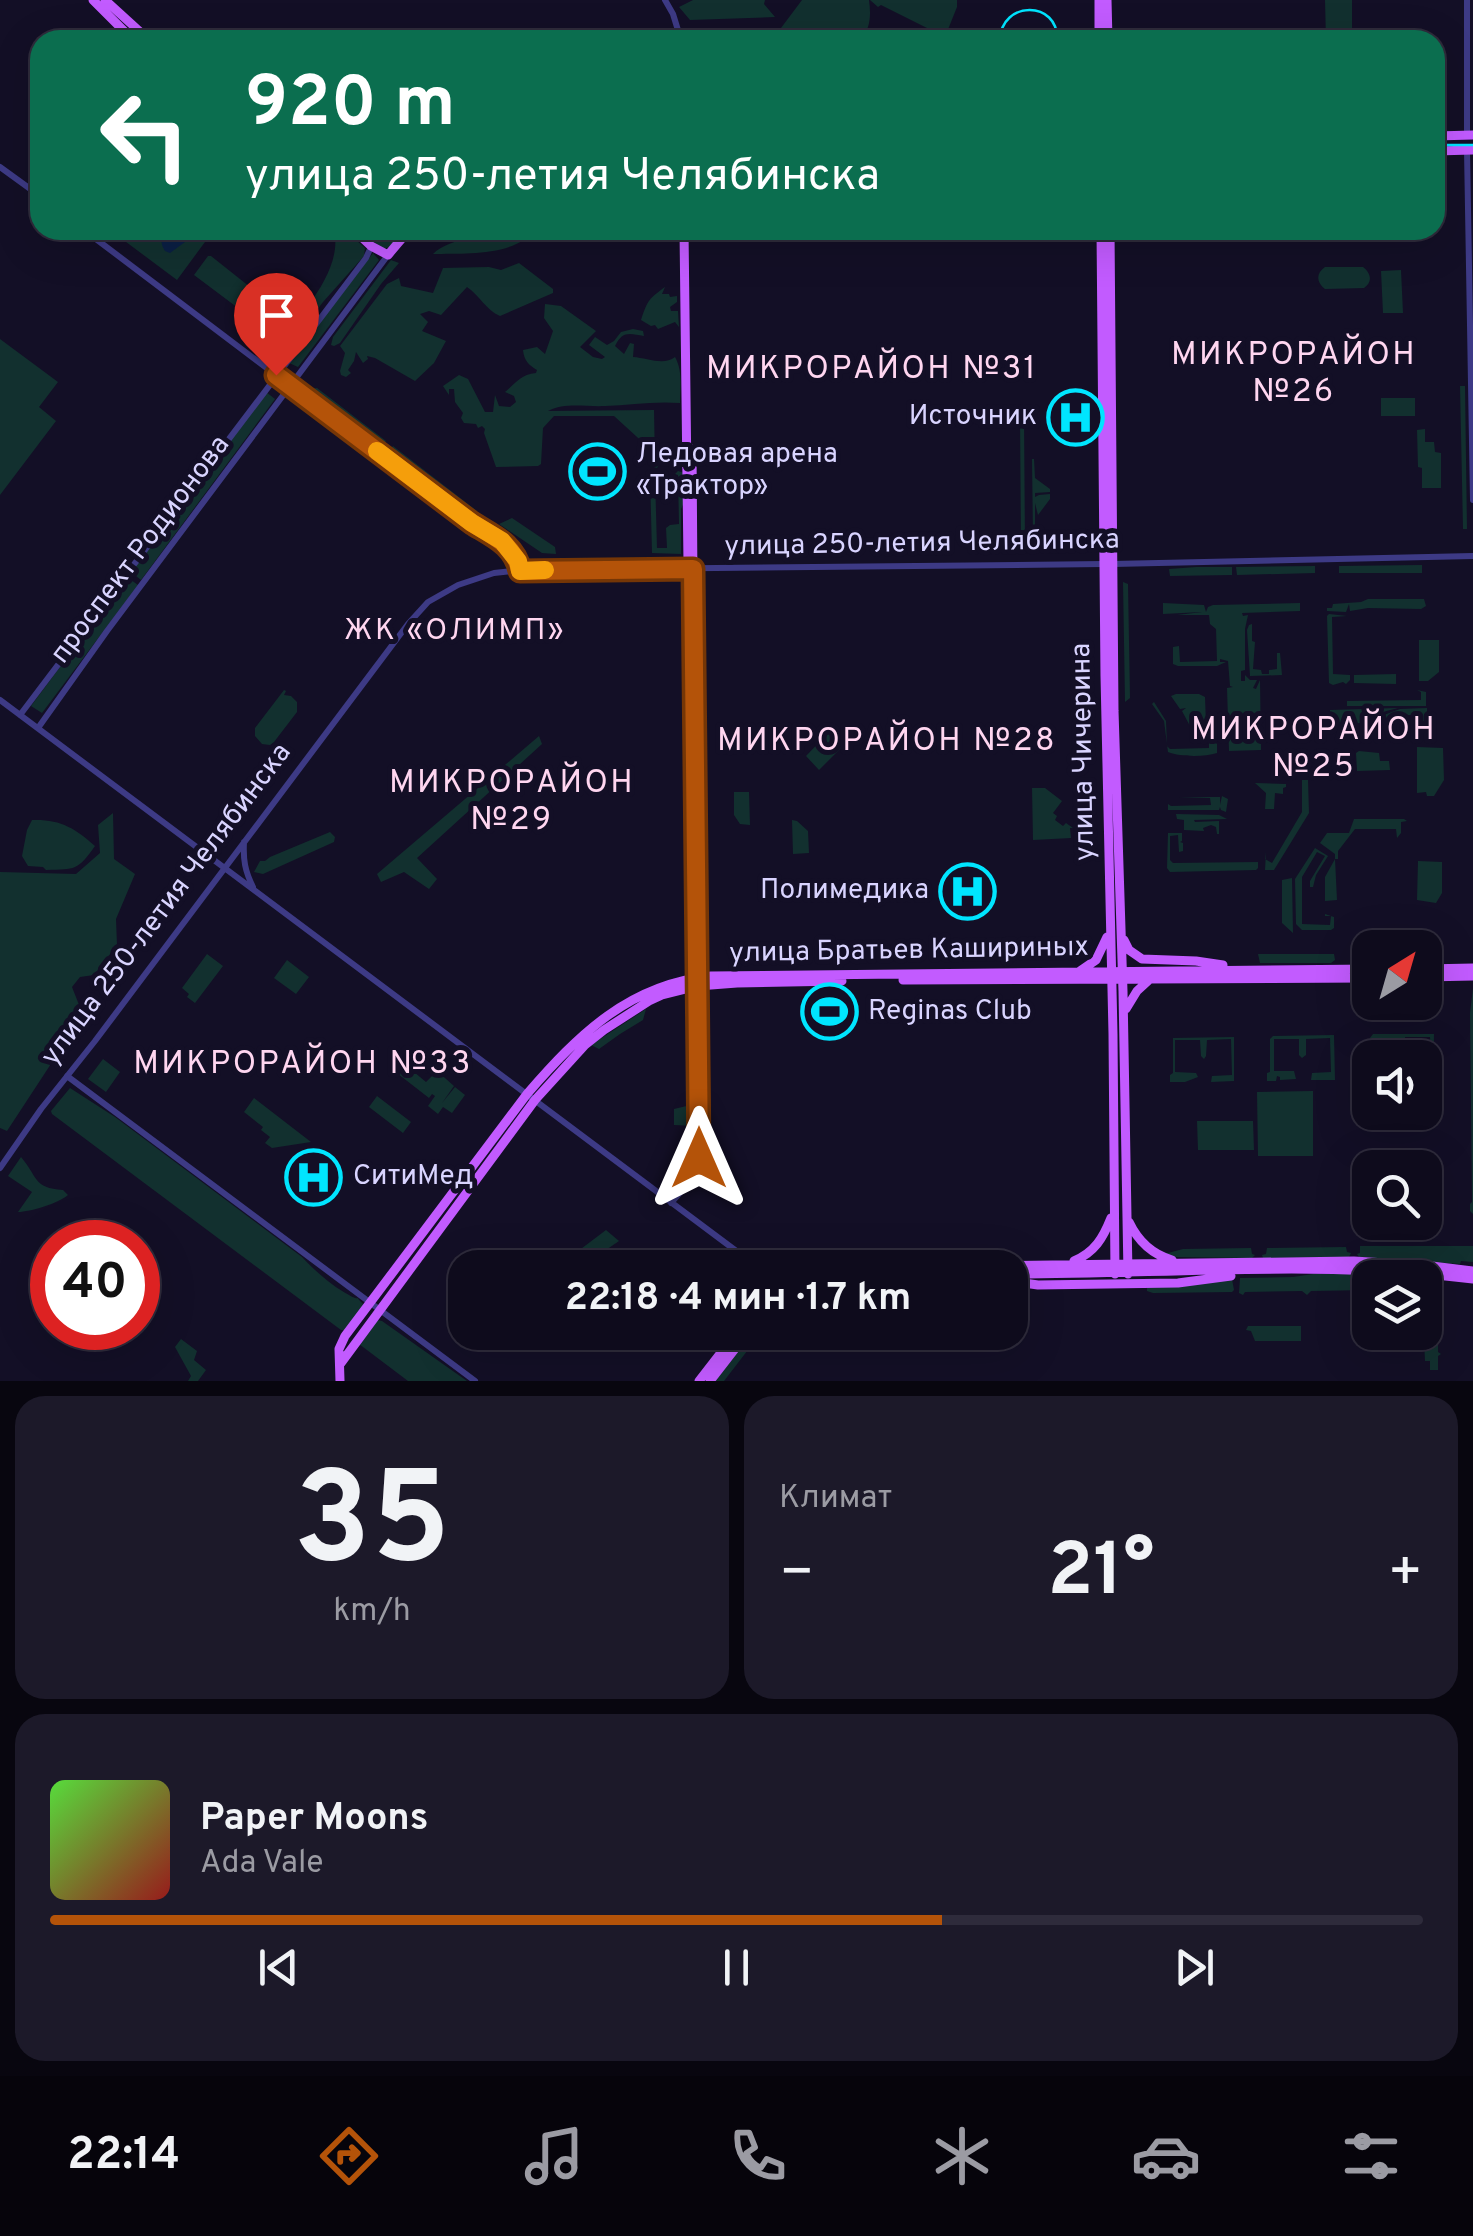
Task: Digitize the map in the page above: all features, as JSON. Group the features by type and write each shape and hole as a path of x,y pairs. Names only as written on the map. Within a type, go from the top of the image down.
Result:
{"main road":[{"path":"93,0 124,30"},
{"path":"106,0 139,30"},
{"path":"1099,0 1099,30"},
{"path":"1107,0 1108,30"},
{"path":"1445,136 1470,135 1471,150 1445,151"},
{"path":"365,240 388,255 401,240"},
{"path":"687,240 696,982"},
{"name":"улица Чичерина","path":"1101,240 1114,711 1115,1268"},
{"name":"улица Чичерина","path":"1106,356 1110,240"},
{"path":"1115,922 1126,946 1142,959 1196,961 1246,969"},
{"path":"1078,972 1098,957 1115,922"},
{"path":"1442,969 1473,968"},
{"name":"улица Братьев Кашириных","path":"765,979 919,980 1352,969"},
{"name":"улица Братьев Кашириных","path":"340,1381 342,1341 375,1306 572,1044 617,1008 656,988 765,979 1078,972 1149,980 1352,978"},
{"name":"улица Чичерина","path":"1117,976 1124,1015 1128,1268"},
{"path":"1442,977 1473,976"},
{"path":"1124,1015 1149,980"},
{"path":"1126,1209 1141,1242 1158,1255 1179,1262"},
{"path":"1068,1264 1099,1244 1114,1210"},
{"path":"1128,1268 1179,1262 1354,1261 1473,1271"},
{"path":"1028,1265 1379,1270 1473,1279"},
{"path":"1028,1276 1115,1268"},
{"path":"1028,1282 1178,1284 1290,1270"},
{"path":"699,1381 723,1350"},
{"path":"710,1381 734,1350"}],"street":[{"path":"665,0 678,30"},
{"path":"1468,0 1470,135"},
{"path":"1468,0 1470,135"},
{"path":"1471,150 1473,500"},
{"path":"0,167 30,189"},
{"path":"97,240 487,533 516,571"},
{"name":"проспект Родионова","path":"20,715 366,258 371,246"},
{"name":"проспект Родионова","path":"38,728 388,255"},
{"name":"улица 250-летия Челябинска","path":"0,1168 415,614 458,585 494,573 516,571 1473,556"},
{"path":"127,573 142,584"},
{"path":"0,700 735,1250"},
{"path":"244,842 245,872 253,888"},
{"path":"671,1203 693,1178 699,1158 696,982"},
{"path":"67,1076 476,1381"}],"green space":[{"path":"693,0 765,0 775,17 690,20 679,7"},
{"path":"802,0 869,0 866,30 780,30"},
{"path":"870,0 957,0 948,30 931,30 881,5 878,7"},
{"path":"1325,0 1352,0 1352,30 1326,30"},
{"path":"123,240 205,240 177,280"},
{"path":"335,240 356,240 365,248 364,256 281,358 271,350 316,295 332,263"},
{"path":"372,240 396,240 390,247 383,249"},
{"path":"524,240 501,249 433,254 452,243"},
{"path":"373,253 379,260 298,367 289,363"},
{"path":"208,256 275,307 278,313 266,329 194,275"},
{"path":"391,260 399,263 340,343 331,345 333,337"},
{"path":"519,263 553,293 500,316 467,287 441,315 429,311 420,314 428,322 422,331 446,341 434,363 415,381 375,358 367,356 363,363 356,352 348,370 351,373 341,375 345,353 340,346 387,284 399,278 401,286 433,293 443,268 501,270"},
{"path":"1325,267 1363,267 1370,280 1364,288 1325,289 1318,278"},
{"path":"1401,270 1403,313 1383,313 1381,271"},
{"path":"665,287 662,294 677,296 677,302 670,307 671,311 678,311 679,327 675,322 658,329 641,320 650,300"},
{"path":"545,304 561,306 596,331 580,347 593,357 605,357 589,345 595,337 607,345 621,332 633,329 643,331 644,336 623,335 615,346 624,354 630,343 634,344 633,357 661,361 675,357 680,374 680,403 568,406 548,411 654,410 657,468 650,466 648,447 614,416 554,416 543,428 538,466 496,467 485,429 464,423 454,389 449,389 449,395 443,386 459,375 468,379 485,412 493,412 495,395 499,406 510,407 516,402 514,396 505,392 537,370 527,362 523,350 537,347 545,354 553,331 544,318"},
{"path":"0,339 58,382 39,407 56,421 0,495"},
{"path":"1460,386 1465,386 1467,529 1463,529"},
{"path":"317,388 386,441 381,448 307,389"},
{"path":"266,392 275,399 141,580 131,572"},
{"path":"1381,398 1415,398 1415,416 1381,416"},
{"path":"1020,417 1024,417 1025,544 1021,544"},
{"path":"1425,429 1425,442 1434,442 1435,452 1441,453 1441,488 1422,488 1417,430"},
{"path":"393,446 477,511 470,515 390,454"},
{"path":"1032,459 1035,478 1050,489 1035,493 1035,497 1050,494 1050,499 1038,515 1035,503 1035,538 1033,538"},
{"path":"684,473 685,500 681,509 681,554 652,553 650,475 660,474 655,476 657,548 667,548 666,528 679,524 675,474"},
{"path":"512,518 555,547 556,554 542,553 499,524"},
{"path":"1422,565 1422,573 1339,573 1339,566"},
{"path":"1315,566 1315,573 1237,575 1236,567"},
{"path":"1232,567 1232,575 1170,576 1169,569"},
{"path":"127,577 138,585 42,713 31,706"},
{"path":"1123,582 1128,584 1130,698 1125,702"},
{"path":"1368,599 1424,599 1426,606 1350,611 1349,604 1346,612 1327,611 1333,604"},
{"path":"1163,603 1204,605 1206,612 1213,605 1300,603 1300,611 1242,613 1248,615 1241,681 1245,681 1245,675 1257,680 1253,688 1256,689 1260,680 1261,750 1229,751 1227,688 1233,687 1228,661 1220,659 1226,662 1217,666 1173,664 1173,647 1179,646 1180,662 1217,661 1216,629 1210,624 1209,615 1163,614"},
{"path":"1329,614 1347,616 1332,617 1333,674 1350,675 1346,684 1329,683"},
{"path":"1252,624 1253,669 1269,674 1269,670 1277,669 1280,653 1282,675 1250,676 1247,630"},
{"path":"1419,640 1439,640 1439,672 1428,681 1419,681"},
{"path":"1396,674 1396,684 1354,683 1354,675"},
{"path":"284,690 284,695 297,702 297,712 274,742 262,744 255,736 255,728"},
{"path":"1417,690 1426,692 1426,706 1347,706 1347,701 1421,700"},
{"path":"1171,696 1205,697 1206,724 1190,726 1182,711 1186,708 1180,709"},
{"path":"1154,702 1166,721 1167,743 1164,721"},
{"path":"1398,708 1375,714 1361,723 1330,728 1330,710"},
{"path":"1427,708 1427,727 1415,726 1415,715 1397,715 1395,727 1374,726 1368,721 1400,709"},
{"path":"831,730 845,744 819,770 806,756"},
{"path":"539,736 542,744 417,858 437,879 429,889 404,872 381,882 377,874"},
{"path":"1202,739 1211,739 1217,744 1217,753 1179,755 1168,752 1167,746 1209,748 1209,741"},
{"path":"1417,747 1443,748 1444,780 1434,796 1417,793"},
{"path":"1359,751 1379,753 1380,761 1389,761 1390,770 1357,771"},
{"path":"1302,780 1308,780 1309,813 1274,870 1265,870 1266,859 1272,863 1302,812"},
{"path":"1255,783 1286,784 1283,794 1275,793 1274,809 1265,809 1266,793"},
{"path":"1032,788 1045,788 1062,801 1053,813 1063,826 1066,823 1073,828 1071,838 1033,840"},
{"path":"734,792 749,792 750,825 740,824 734,815"},
{"path":"1222,796 1228,799 1226,812 1220,807 1168,810 1168,804 1211,805 1210,798 1179,797 1220,797 1220,805"},
{"path":"113,813 114,859 135,874 116,919 117,945 94,975 80,977 72,987 83,1015 7,1131 0,1128 0,872 76,874 100,853 98,825"},
{"path":"1176,814 1219,815 1227,819 1194,820 1219,821 1217,834 1216,827 1211,825 1204,831 1184,830 1184,820 1177,819"},
{"path":"1354,819 1407,821 1401,822 1397,838 1396,829 1355,829 1335,859 1335,854 1320,843 1327,833 1349,833"},
{"path":"32,820 66,826 95,846 70,869 28,866 22,856"},
{"path":"792,820 808,831 809,853 793,854"},
{"path":"330,832 334,842 263,874 254,872 260,861"},
{"path":"1168,833 1182,833 1183,851 1179,852 1178,835 1170,836 1173,863 1258,862 1258,868 1170,872"},
{"path":"1315,848 1328,856 1313,887 1310,881 1325,856 1317,852 1302,877 1302,924 1330,925 1331,916 1331,930 1302,930 1296,924 1295,879"},
{"path":"1335,859 1337,900 1325,901 1325,877"},
{"path":"1418,861 1442,862 1442,893 1436,903 1417,900"},
{"path":"1292,878 1293,933 1282,923 1282,880"},
{"path":"207,954 223,966 195,1003 182,988"},
{"path":"1258,954 1334,954 1335,960 1260,963"},
{"path":"287,960 309,977 296,994 274,978"},
{"path":"1473,988 1473,1214 1470,1013"},
{"path":"646,1009 643,1020 599,1049 591,1045"},
{"path":"1373,1034 1434,1034 1434,1040 1370,1040"},
{"path":"1334,1035 1335,1080 1311,1080 1312,1073 1331,1072 1330,1038 1306,1039 1306,1055 1302,1058 1299,1039 1274,1039 1274,1071 1294,1071 1296,1079 1280,1080 1277,1076 1276,1081 1267,1081 1273,1036"},
{"path":"1234,1037 1234,1081 1211,1082 1212,1076 1232,1075 1231,1039 1207,1040 1204,1059 1200,1040 1175,1040 1175,1072 1196,1073 1198,1077 1170,1082 1173,1038"},
{"path":"103,1059 120,1072 106,1092 88,1079"},
{"path":"400,1062 405,1065 404,1070 414,1072 426,1082 437,1071 454,1086 442,1103 455,1087 465,1095 452,1113 443,1107 438,1114 428,1106 435,1096 429,1098 393,1070"},
{"path":"70,1088 115,1117 302,1257 330,1283 357,1298 362,1309 341,1330 52,1114"},
{"path":"1313,1091 1313,1156 1258,1156 1257,1092"},
{"path":"377,1096 411,1122 403,1133 369,1107"},
{"path":"254,1098 311,1142 272,1148 265,1143 270,1137 244,1112"},
{"path":"695,1104 694,1126 674,1125 674,1109"},
{"path":"1197,1121 1253,1121 1254,1150 1198,1150"},
{"path":"21,1157 41,1184 68,1195 18,1212 32,1192 8,1176"},
{"path":"606,1230 619,1241 606,1250 580,1250"},
{"path":"1149,1243 1168,1253 1183,1249 1251,1248 1255,1255 1173,1257 1158,1251"},
{"path":"1360,1246 1473,1246 1473,1262 1359,1257"},
{"path":"1346,1247 1351,1253 1349,1257 1262,1255 1267,1248"},
{"path":"1352,1274 1352,1290 1311,1291 1307,1295 1302,1291 1239,1293 1240,1278"},
{"path":"1232,1279 1232,1292 1147,1291 1147,1286"},
{"path":"377,1320 467,1381 408,1381 359,1344"},
{"path":"1248,1326 1301,1326 1301,1341 1255,1341 1251,1331 1246,1330"},
{"path":"181,1339 197,1351 194,1360 206,1370 198,1381 188,1381 191,1376 175,1347"},
{"path":"739,1350 748,1350 724,1381 715,1381"},
{"path":"1424,1350 1438,1350 1441,1354 1438,1370 1430,1370 1430,1361 1425,1361"}],"water":[{"path":"163,240 186,240 170,253"}],"tram line":[{"path":"1002,30 1010,18 1030,10 1049,18 1055,30"},
{"path":"1445,145 1473,145"}],"slow traffic":[{"path":"377,451 502,541 518,561 520,571 545,570"}],"place":[{"name":"Источник","path":"1076,417"},
{"name":"Ледовая арена «Трактор»","path":"597,471"},
{"name":"Полимедика","path":"968,891"},
{"name":"Reginas Club","path":"829,1012"},
{"name":"СитиМед","path":"314,1177"}],"district":[{"name":"МИКРОРАЙОН №31","path":"872,370"},
{"name":"МИКРОРАЙОН №26","path":"1294,374"},
{"name":"ЖК «ОЛИМП»","path":"455,631"},
{"name":"МИКРОРАЙОН №28","path":"887,742"},
{"name":"МИКРОРАЙОН №25","path":"1314,750"},
{"name":"МИКРОРАЙОН №29","path":"512,802"},
{"name":"МИКРОРАЙОН №33","path":"303,1065"}],"route":[{"path":"276,375 472,523 502,541 518,561 520,571 693,569 699,1158"}]}
